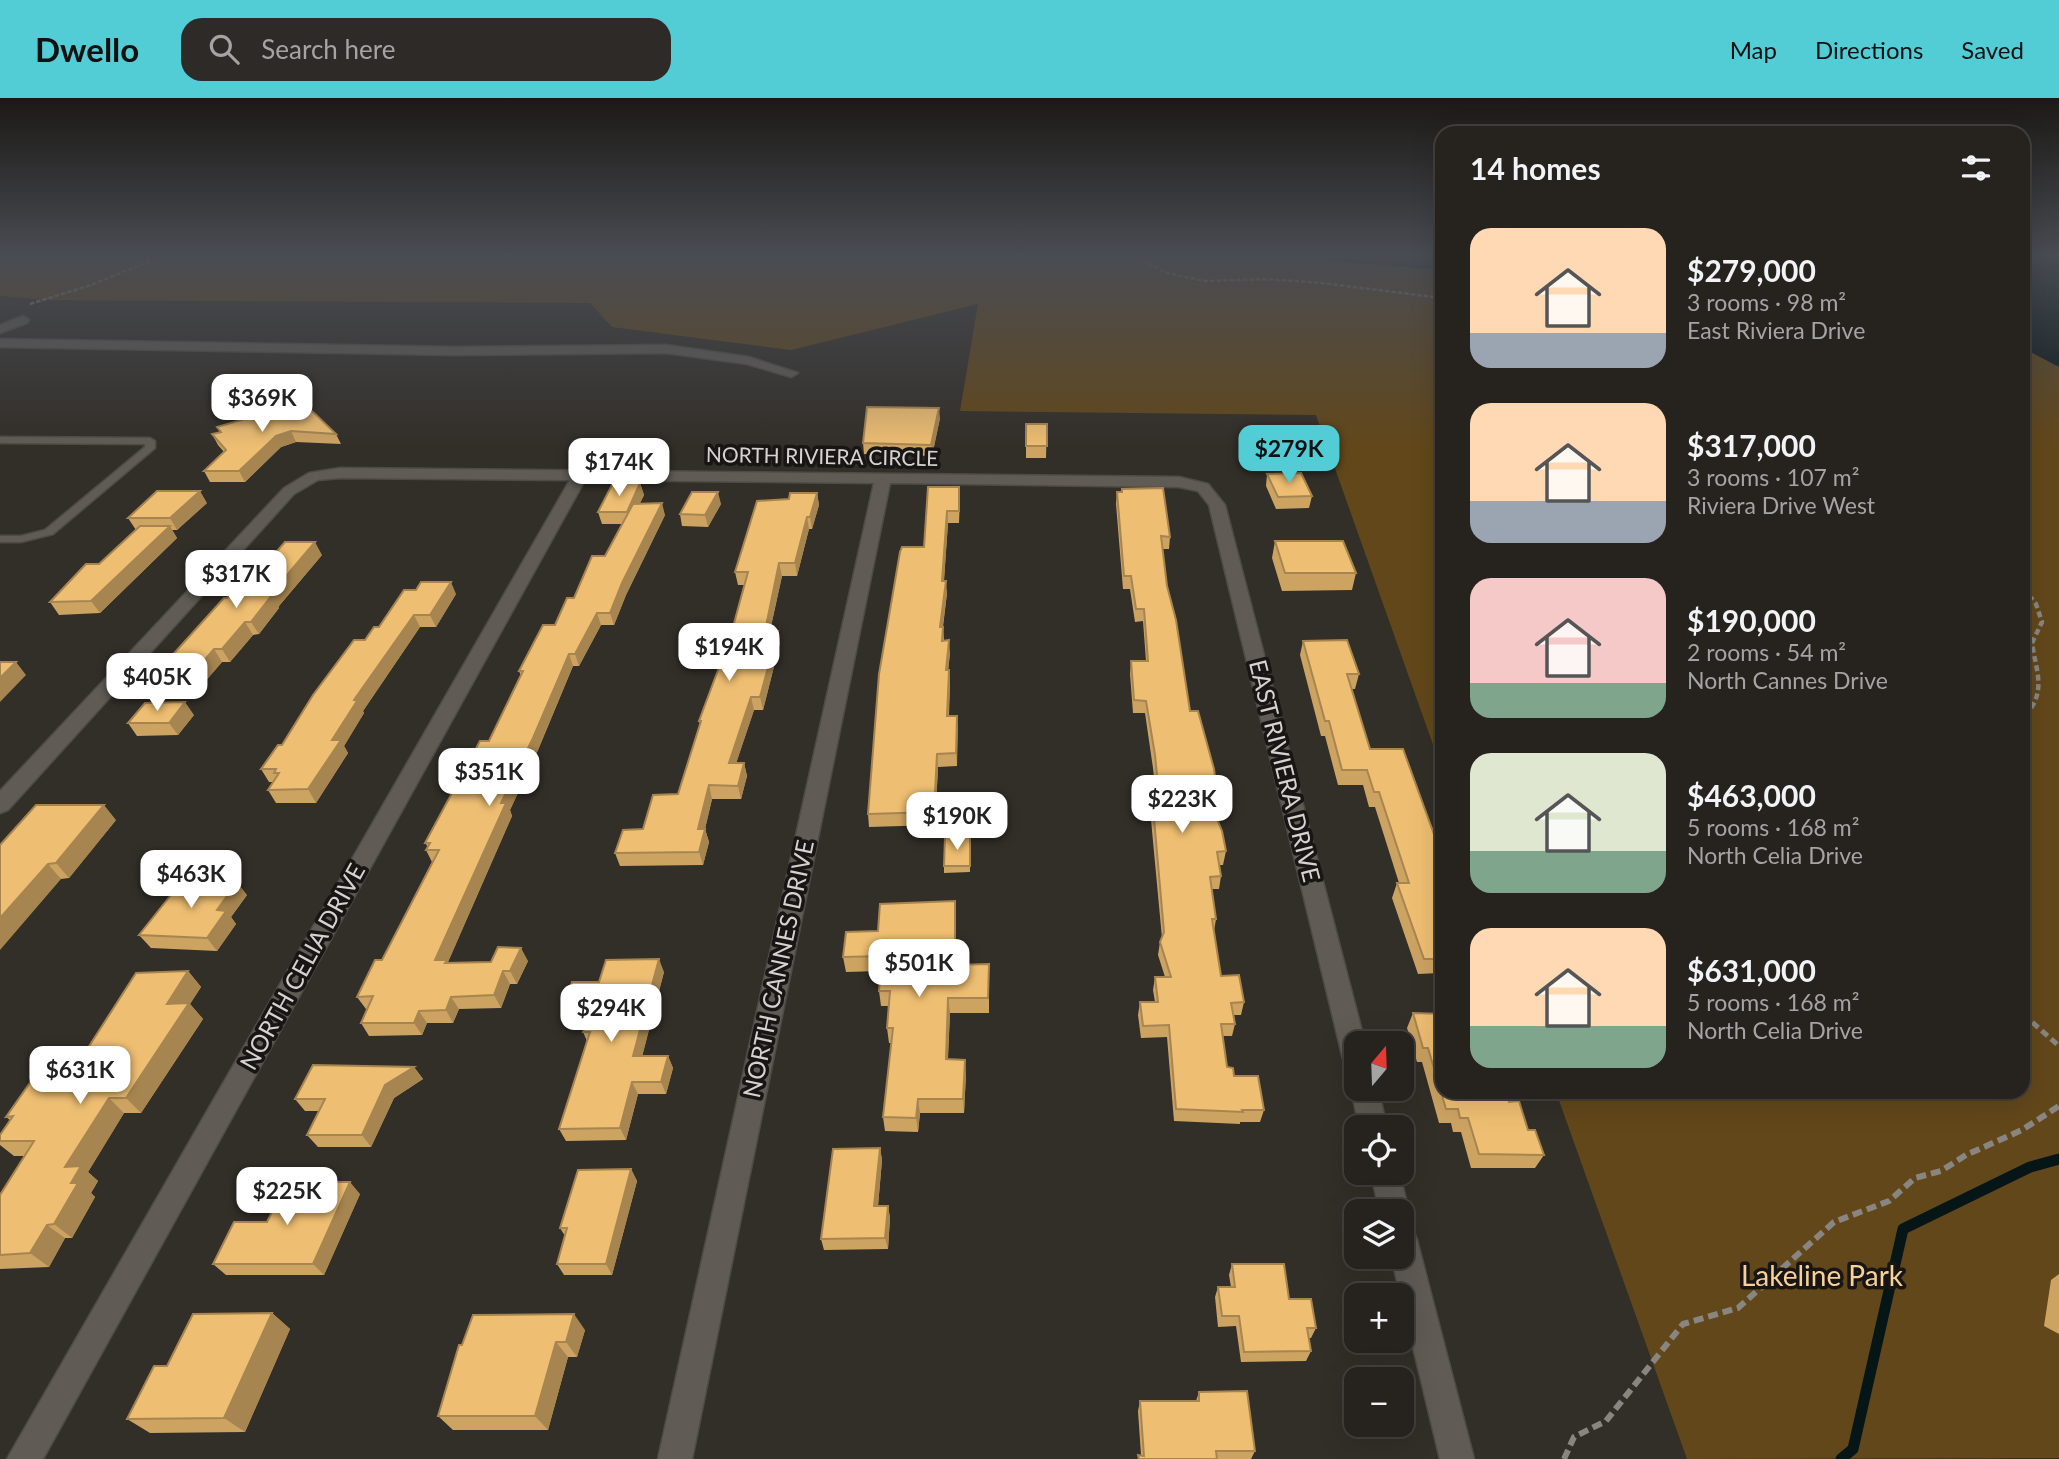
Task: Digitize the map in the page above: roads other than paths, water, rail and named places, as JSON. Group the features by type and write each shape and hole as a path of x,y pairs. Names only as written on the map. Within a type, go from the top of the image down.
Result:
{"street":[{"path":"0,343 461,351 649,347 725,355 791,373"},
{"name":"NORTH RIVIERA CIRCLE","path":"0,806 289,491 314,476 340,473 581,474 1179,482 1203,487"},
{"name":"NORTH CELIA DRIVE","path":"24,1459 581,474"},
{"name":"NORTH CANNES DRIVE","path":"675,1459 883,479"},
{"name":"EAST RIVIERA DRIVE","path":"1203,487 1217,505 1349,1031"},
{"path":"1409,1269 1457,1459"}],"lane":[{"path":"0,440 150,441 150,448 49,532 21,539 0,539"}],"waterway":[{"path":"1841,1459 1853,1449 1903,1229 2030,1167 2059,1159"}],"park label":[{"name":"Lakeline Park","path":"1822,1276"}]}
